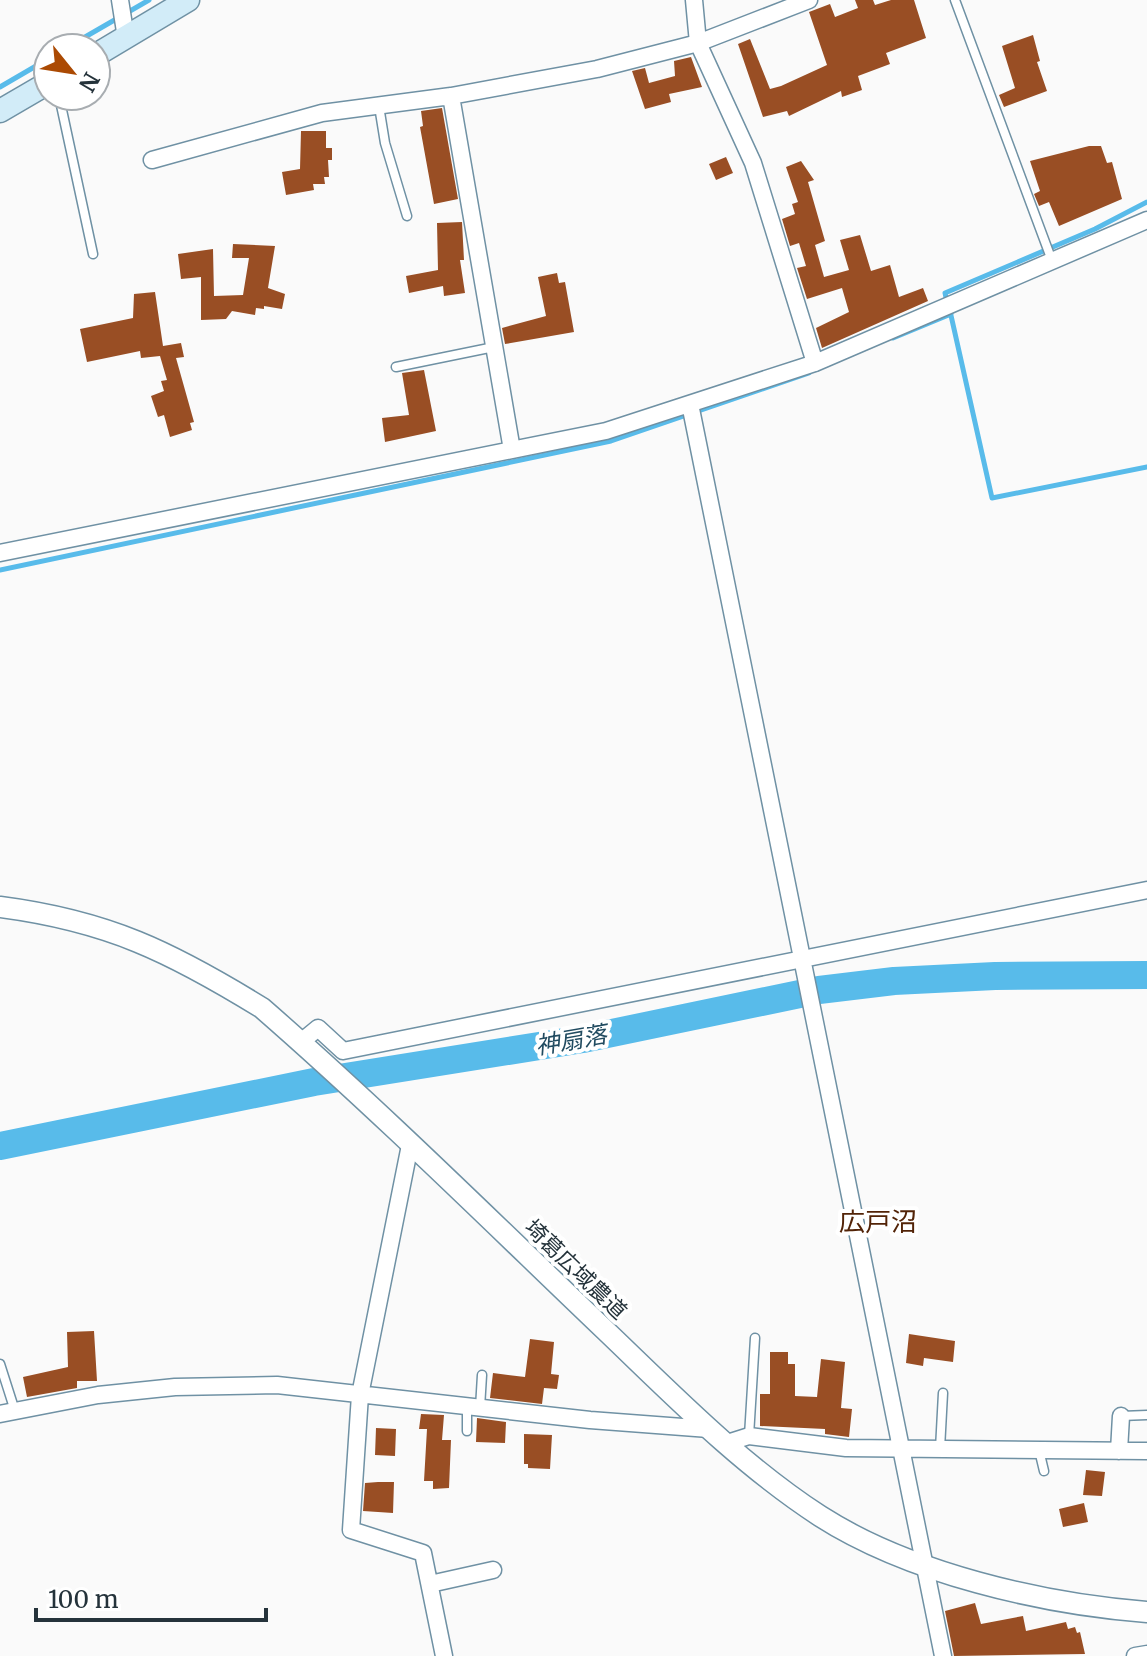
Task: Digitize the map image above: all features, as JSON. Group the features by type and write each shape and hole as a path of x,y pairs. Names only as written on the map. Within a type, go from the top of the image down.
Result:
{"main road":[{"path":"112,42 125,32 188,0"},
{"path":"0,111 32,92"}],"street":[{"path":"694,0 698,43 753,163 815,363"},
{"path":"152,160 322,113 451,96 597,69 698,43 809,0"},
{"path":"120,2 125,32"},
{"path":"451,96 512,450"},
{"path":"0,553 606,431 815,363 1051,258 1147,220"},
{"path":"690,404 943,1656"},
{"path":"301,1042 318,1028 343,1051 1147,890"},
{"name":"埼葛広域農道","path":"0,907 54,914 143,942 193,965 262,1008 709,1429 821,1516 866,1541 977,1582 1040,1598 1147,1612"},
{"path":"410,1145 360,1395 351,1530 423,1553 444,1656"},
{"path":"7,1412 98,1395 175,1387 277,1385 709,1429"},
{"path":"1119,1451 1121,1416"},
{"path":"727,1443 749,1436 846,1448 1147,1451"},
{"path":"430,1584 493,1570"},
{"path":"1135,1656 1147,1654"}],"lane":[{"path":"955,0 1051,258"},
{"path":"379,106 385,143 407,216"},
{"path":"62,112 93,254"},
{"path":"396,367 494,347"},
{"path":"749,1436 755,1338"},
{"path":"0,1364 7,1412"},
{"path":"467,1431 482,1375"},
{"path":"940,1449 943,1393"},
{"path":"1121,1416 1147,1415"},
{"path":"1039,1450 1044,1471"}],"building":[{"path":"855,0 873,0 875,5 891,0 914,0 926,38 886,53 890,64 858,76 862,90 842,97 841,91 789,116 787,111 763,117 738,44 750,39 770,89 781,86 827,65 809,12 830,4 835,17 858,8"},
{"path":"1033,35 1040,61 1037,62 1047,91 1004,107 999,95 1015,88 1002,46"},
{"path":"691,57 702,87 669,94 671,102 645,109 632,71 645,68 649,83 675,76 674,61"},
{"path":"442,108 458,199 434,204 420,127 423,126 421,111"},
{"path":"301,131 326,131 326,148 332,148 332,160 328,160 329,177 324,177 325,184 313,184 314,190 286,195 282,172 300,169"},
{"path":"1089,146 1101,146 1107,163 1112,162 1122,199 1059,226 1049,202 1039,206 1034,194 1040,191 1030,161"},
{"path":"726,157 733,173 716,180 709,164"},
{"path":"801,161 814,180 808,182 825,241 815,245 824,277 849,270 840,240 860,235 871,271 890,265 899,297 923,288 928,301 822,348 816,328 849,312 842,288 807,299 797,268 806,266 799,243 790,246 782,219 795,214 792,204 798,202 786,167"},
{"path":"462,222 464,260 460,260 465,293 444,296 443,286 409,293 406,276 438,270 437,223"},
{"path":"233,244 275,246 268,288 285,294 282,309 264,306 264,309 256,308 255,315 232,311 226,319 201,320 201,277 181,279 178,254 213,249 214,296 243,295 249,258 232,258"},
{"path":"557,273 559,283 565,282 574,332 505,344 502,328 546,316 538,277"},
{"path":"155,292 163,346 181,343 184,357 176,358 194,422 190,423 192,430 170,437 164,415 158,417 151,396 164,391 161,381 167,380 160,356 141,358 140,351 87,362 80,329 133,318 134,294"},
{"path":"424,370 436,431 385,442 382,418 409,415 402,373"},
{"path":"94,1331 97,1381 77,1381 77,1388 27,1397 23,1377 68,1367 67,1332"},
{"path":"909,1334 955,1341 953,1362 924,1358 923,1366 906,1363"},
{"path":"530,1339 554,1342 551,1374 559,1375 557,1389 544,1388 542,1404 490,1398 493,1373 525,1377"},
{"path":"770,1352 788,1352 788,1364 795,1364 795,1396 817,1397 821,1359 845,1362 841,1408 852,1409 849,1437 825,1434 825,1429 760,1426 760,1394 770,1394"},
{"path":"421,1414 444,1415 442,1440 451,1440 449,1488 433,1489 433,1481 424,1481 427,1429 419,1429"},
{"path":"477,1418 506,1422 505,1443 476,1442"},
{"path":"376,1428 396,1429 395,1456 375,1455"},
{"path":"524,1434 552,1435 550,1469 528,1468 528,1464 524,1464"},
{"path":"1086,1470 1105,1472 1102,1496 1083,1495"},
{"path":"394,1482 393,1513 363,1511 365,1483"},
{"path":"1084,1503 1088,1522 1063,1527 1059,1509"},
{"path":"975,1603 981,1624 1023,1616 1026,1631 1066,1622 1068,1629 1075,1627 1077,1633 1080,1632 1085,1654 954,1656 945,1611"}],"waterway":[{"path":"94,32 149,0"},
{"path":"0,87 32,68"},
{"path":"947,302 945,293 1095,229 1147,202"},
{"path":"950,311 992,498 1147,467"},
{"path":"893,338 951,314"},
{"path":"0,570 611,441 809,373"},
{"name":"神扇落","path":"0,1146 314,1082 583,1039 819,990 894,981 995,976 1147,975"}],"district":[{"name":"広戸沼","path":"878,1221"}]}
